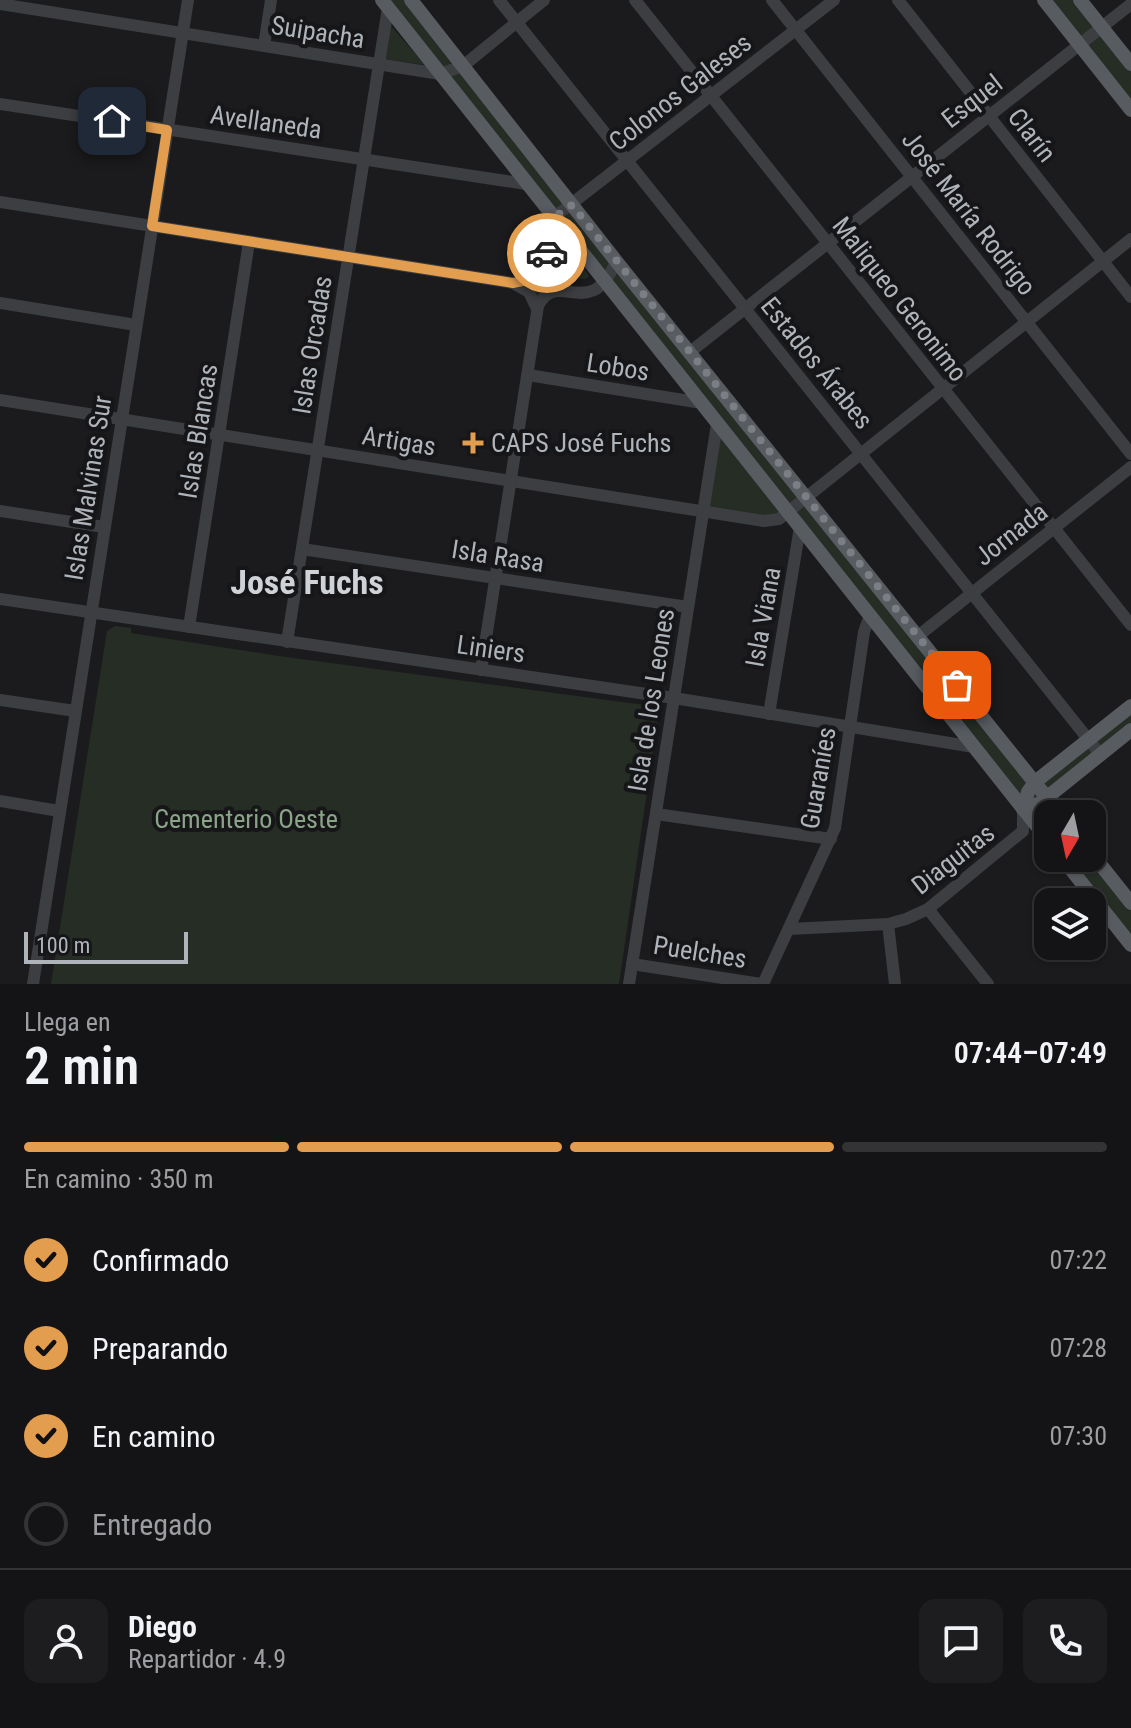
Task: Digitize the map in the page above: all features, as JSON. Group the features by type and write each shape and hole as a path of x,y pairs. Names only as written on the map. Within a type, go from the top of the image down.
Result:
{"main road":[{"path":"411,0 616,261 1049,800"},
{"path":"1044,0 1131,110"},
{"path":"1080,0 1131,64"},
{"path":"385,4 1034,823"},
{"path":"1023,809 1035,782 1131,706"},
{"path":"1023,809 1031,808 1047,797 1131,730"},
{"path":"1073,872 1131,945"},
{"path":"1106,872 1131,903"}],"street":[{"name":"Islas Malvinas Sur","path":"33,984 188,0"},
{"path":"264,46 271,0"},
{"name":"Estados Árabes","path":"499,0 1100,754"},
{"path":"440,74 463,66 544,0"},
{"name":"Maliqueo Geronimo","path":"635,0 1131,625"},
{"name":"José María Rodrigo","path":"772,0 1131,454"},
{"name":"Colonos Galeses","path":"553,218 834,0"},
{"name":"Clarín","path":"898,0 1131,297"},
{"name":"Suipacha","path":"0,4 440,74"},
{"name":"Islas Orcadas","path":"287,642 379,64 385,4"},
{"name":"Esquel","path":"690,352 1131,4"},
{"name":"Avellaneda","path":"0,104 526,184"},
{"path":"0,202 513,283 527,290 535,300 537,309 481,670"},
{"path":"513,283 543,272 553,218"},
{"path":"789,513 1131,239"},
{"name":"Islas Blancas","path":"189,627 249,242"},
{"path":"537,309 544,297 557,291 591,293 606,282 616,261"},
{"path":"0,303 136,325"},
{"name":"Lobos","path":"528,375 702,403"},
{"name":"Artigas","path":"0,400 764,521 779,519 789,513"},
{"name":"Isla de los Leones","path":"629,984 717,424"},
{"name":"Jornada","path":"918,636 1131,467"},
{"path":"0,511 104,527"},
{"name":"Isla Viana","path":"769,714 800,527"},
{"name":"Isla Rasa","path":"302,549 688,607"},
{"name":"Liniers","path":"0,599 674,698 974,747"},
{"name":"Guaraníes","path":"762,984 835,828 864,632 870,615"},
{"path":"0,700 75,711"},
{"path":"0,801 59,811"},
{"name":"Diaguitas","path":"790,929 888,924 928,909 1023,831 1023,809"},
{"path":"656,814 831,839"},
{"path":"928,909 988,984"},
{"path":"888,924 895,984"},
{"name":"Puelches","path":"632,964 762,984"}],"green space":[{"path":"382,0 411,0 1035,782 1131,706 1131,730 1047,797 1049,800 1034,800 1034,822 788,511 764,521 705,510 718,425"},
{"path":"1044,0 1080,0 1131,64 1131,110"},
{"path":"391,26 425,65 386,59"},
{"path":"561,236 589,276 585,279 559,277 539,298 527,283 547,276 555,239"},
{"name":"Cementerio Oeste","path":"115,626 131,628 131,633 279,656 652,706 658,716 619,984 51,984 107,631"},
{"path":"1073,872 1104,872 1131,903 1131,945 1106,913 1106,888 1086,888"}],"way so far":[{"path":"547,253 553,218 572,205 957,685"}],"place":[{"name":"CAPS José Fuchs","path":"473,443"}],"district":[{"name":"José Fuchs","path":"307,582"}],"route":[{"path":"112,121 167,130 152,226 513,283 540,275 547,253"}]}
